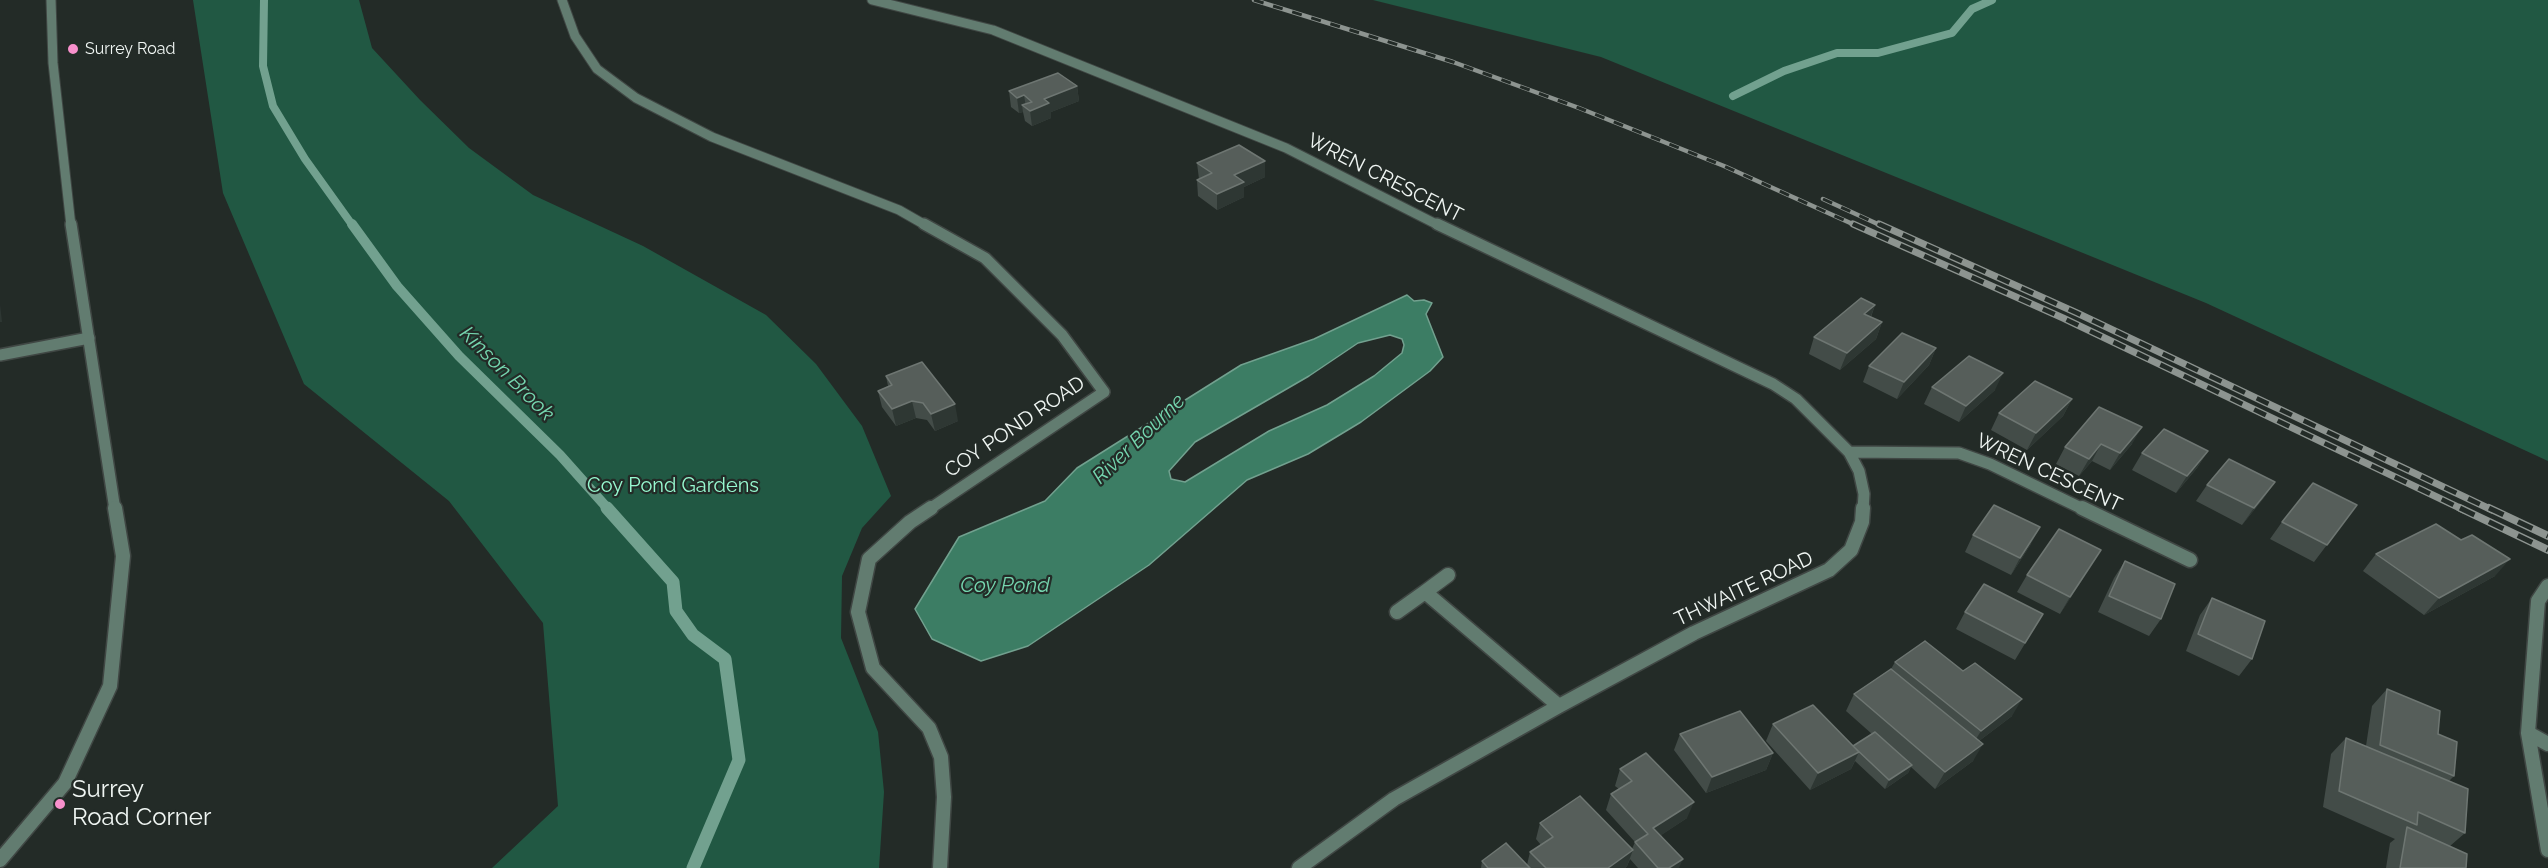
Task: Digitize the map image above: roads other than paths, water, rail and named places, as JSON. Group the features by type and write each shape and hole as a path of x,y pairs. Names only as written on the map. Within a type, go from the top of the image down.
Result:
{"street":[{"path":"0,860 65,783 110,686 123,556 70,221 53,63 51,0"},
{"name":"COY POND ROAD","path":"562,0 574,36 597,69 636,98 712,137 899,210 985,258 1062,334 1104,392 910,522 869,559 858,612 873,669 929,728 941,757 945,797 940,868"},
{"name":"WREN CRESCENT","path":"872,0 993,30 1286,148 1477,244 1773,384 1808,410 1849,452"},
{"path":"0,355 88,338"},
{"name":"WREN CESCENT","path":"1849,452 1959,453 1990,464 2190,560"},
{"name":"THWAITE ROAD","path":"1299,868 1394,799 1559,706 1694,633 1829,570 1851,550 1862,522 1864,494 1859,471 1849,452"},
{"path":"1397,612 1448,575"},
{"path":"2548,585 2538,601 2528,733 2548,850"},
{"path":"1425,592 1559,706"},
{"path":"2528,733 2548,744"}],"water":[{"name":"Coy Pond","path":"1407,295 1414,301 1424,300 1432,303 1426,314 1443,357 1430,371 1361,422 1308,454 1247,480 1149,565 1028,646 981,661 932,639 915,609 959,537 1045,501 1077,468 1241,365 1314,339","holes":["1390,335 1402,339 1404,345 1402,353 1374,376 1327,405 1269,431 1185,482 1171,479 1169,471 1195,442 1309,376 1358,343"]}],"waterway":[{"name":"Kinson Brook","path":"264,0 263,66 273,106 305,159 353,226"},
{"name":"River Bourne","path":"1733,96 1784,71 1837,53 1878,53 1952,33 1972,9 1992,0"},
{"name":"Kinson Brook","path":"352,224 397,286 459,356 560,455 609,510"},
{"name":"Kinson Brook","path":"607,508 673,582 676,611 693,635 725,659 739,760 693,868"}],"railway":[{"path":"1254,0 1453,62 1579,108 1724,166 1857,226"},
{"path":"1823,199 1882,226"},
{"path":"1853,224 2063,318 2464,510"},
{"path":"1879,224 2077,313 2492,510"},
{"path":"2460,508 2548,550"},
{"path":"2489,508 2548,536"}],"place":[{"name":"Surrey Road","path":"73,49"},
{"name":"Surrey Road Corner","path":"60,804"}],"park label":[{"name":"Coy Pond Gardens","path":"673,486"}]}
